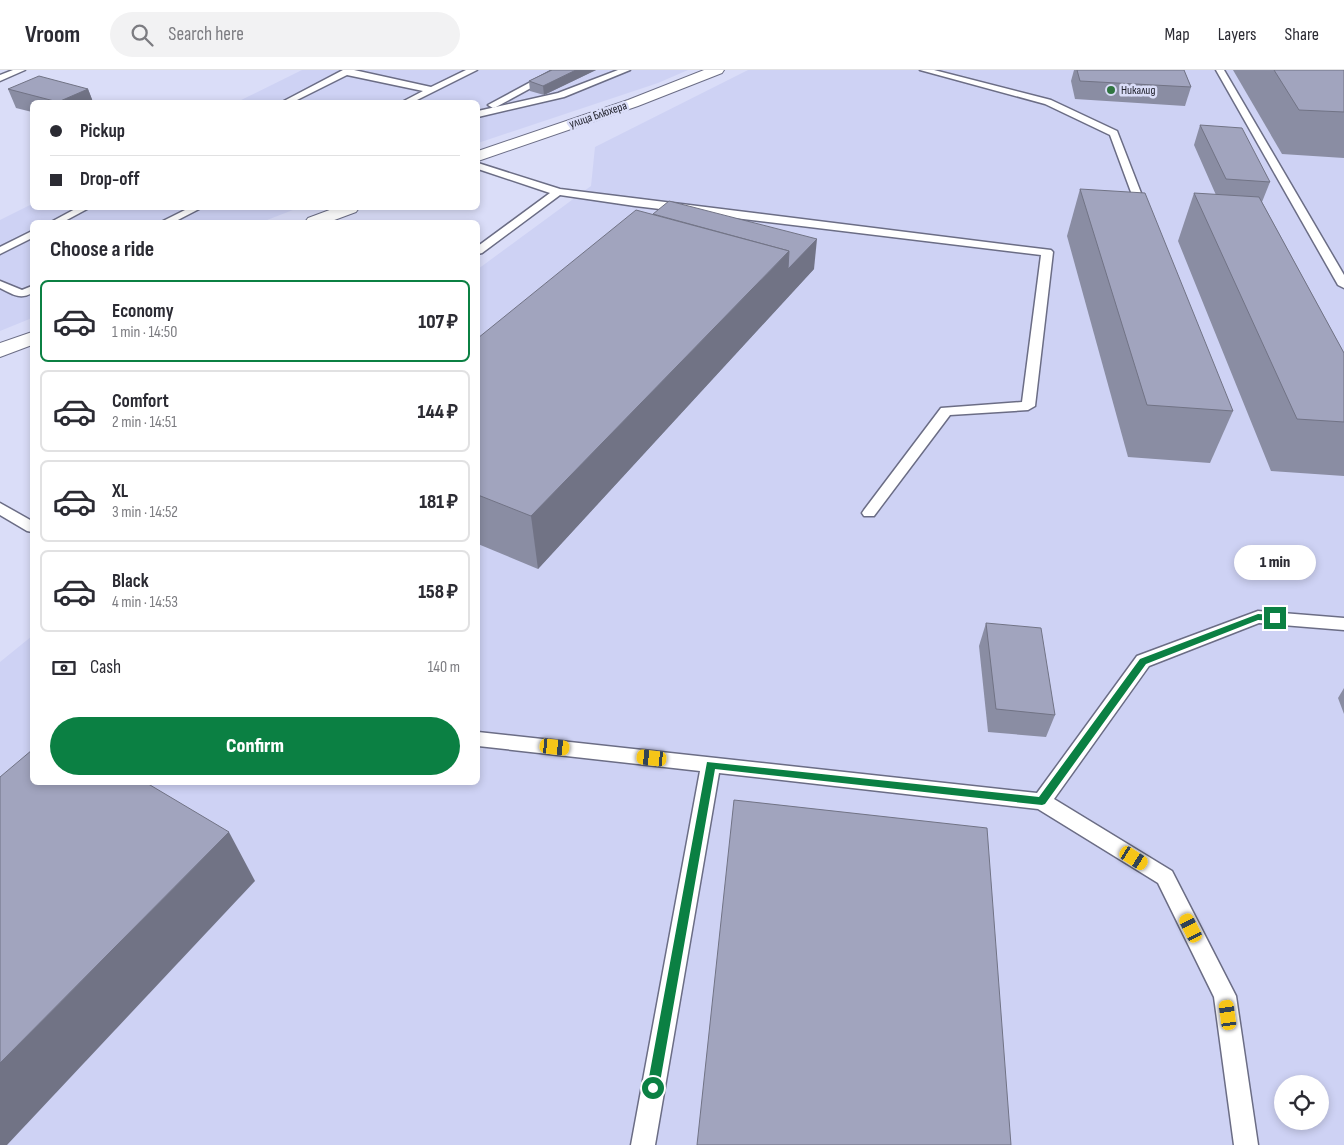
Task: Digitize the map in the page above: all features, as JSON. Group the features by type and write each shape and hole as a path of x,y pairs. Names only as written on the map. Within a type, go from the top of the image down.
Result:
{"street":[{"name":"улица Блюхера","path":"480,155 633,103 717,70"},
{"path":"319,220 345,210"},
{"path":"0,351 30,339"}],"lane":[{"path":"0,78 21,70"},
{"path":"411,100 472,70"},
{"path":"480,112 560,70"},
{"path":"480,113 561,95 626,70"},
{"path":"924,70 1048,102 1114,133 1146,217"},
{"path":"1220,70 1344,285"},
{"path":"292,100 347,71 432,90"},
{"path":"480,167 558,192 635,203 1047,252 1028,406 946,411 869,513"},
{"path":"480,250 558,192"},
{"path":"60,220 80,210"},
{"path":"169,220 187,210"},
{"path":"0,251 30,235"},
{"path":"0,284 22,294 30,289"},
{"path":"0,508 30,525"},
{"path":"1042,801 1143,661 1258,617 1344,624"},
{"path":"480,739 1042,801 1165,877 1225,996 1246,1145"},
{"path":"643,1145 711,764"}],"shaded area":[{"path":"302,70 688,70 658,83 480,142 480,100 241,100"},
{"path":"748,70 1344,70 1344,1145 0,1145 0,662 30,638 30,785 480,785 480,268 591,186 595,147"},
{"path":"30,205 30,210 293,210 267,220 30,220 30,319 0,331 0,220"}],"building":[{"path":"552,70 576,70 543,86 529,81"},
{"path":"1077,70 1184,70 1191,87 1080,81"},
{"path":"1274,70 1344,70 1344,112 1299,110"},
{"path":"39,76 88,89 63,100 50,100 8,89"},
{"path":"1200,125 1242,128 1270,182 1226,179"},
{"path":"1080,189 1145,193 1233,411 1147,405"},
{"path":"1194,193 1259,197 1344,353 1344,422 1297,419"},
{"path":"669,201 817,239 788,269 789,251 653,214"},
{"path":"636,210 789,251 531,516 480,496 480,336"},
{"path":"986,623 1041,628 1055,715 996,709"},
{"path":"30,752 30,785 150,785 229,832 0,1063 0,777"},
{"path":"734,800 987,828 1011,1145 697,1145"}],"place":[{"name":"Никалид","path":"1111,90"}],"route":[{"path":"653,1088 711,764 1042,801 1143,661 1258,617 1275,618"}]}
